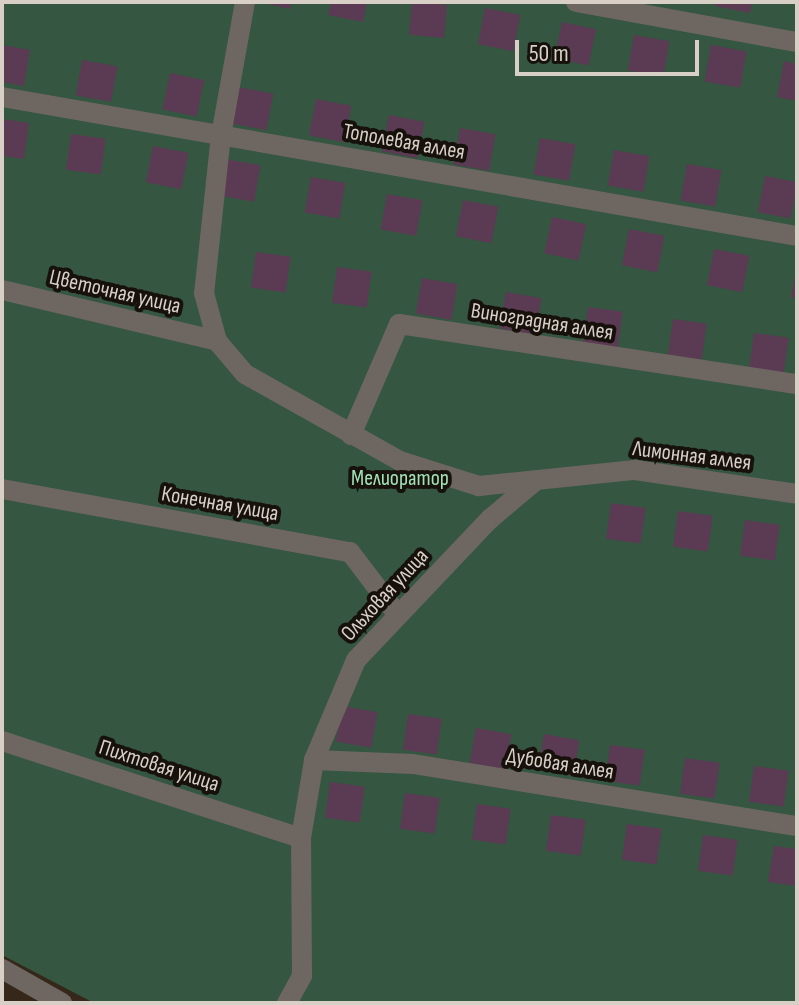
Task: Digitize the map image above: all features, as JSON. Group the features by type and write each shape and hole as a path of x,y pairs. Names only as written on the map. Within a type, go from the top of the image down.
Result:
{"street":[{"path":"217,341 204,293 221,135 245,2"},
{"path":"576,2 797,42"},
{"name":"Тополевая аллея","path":"2,97 797,236"},
{"name":"Цветочная улица","path":"2,290 217,341"},
{"name":"Виноградная аллея","path":"351,435 399,324 797,384"},
{"name":"Лимонная аллея","path":"217,341 245,374 351,435 400,461 479,486 635,470 797,494"},
{"name":"Ольховая улица","path":"287,1003 302,976 301,838 314,760 356,660 490,519 534,482"},
{"name":"Конечная улица","path":"2,489 350,552 398,615"},
{"name":"Пихтовая улица","path":"2,741 301,838"},
{"name":"Дубовая аллея","path":"314,760 413,764 797,826"},
{"path":"2,969 62,1003"}],"green space":[{"name":"Мелиоратор","path":"2,2 797,2 797,1003 94,1003 2,955"}],"building":[{"path":"260,2 291,2 290,9"},
{"path":"331,2 367,2 363,22 328,15"},
{"path":"412,2 447,5 444,38 409,35"},
{"path":"716,2 752,2 750,13 715,6"},
{"path":"485,8 520,15 513,51 478,44"},
{"path":"562,22 596,29 589,65 554,58"},
{"path":"634,35 669,41 663,77 628,70"},
{"path":"2,45 30,50 24,86 2,82"},
{"path":"711,45 746,51 740,88 705,81"},
{"path":"82,60 117,66 111,102 76,95"},
{"path":"784,61 797,64 797,101 777,97"},
{"path":"170,73 204,80 197,116 162,109"},
{"path":"238,87 273,94 266,130 231,123"},
{"path":"316,99 351,106 344,142 309,135"},
{"path":"389,115 424,122 417,158 382,151"},
{"path":"2,119 29,123 24,159 2,156"},
{"path":"460,128 495,134 489,171 454,164"},
{"path":"71,134 106,139 101,175 66,170"},
{"path":"540,138 575,144 569,181 534,174"},
{"path":"153,146 188,153 181,189 146,182"},
{"path":"614,150 649,156 643,192 608,185"},
{"path":"225,159 260,165 254,202 219,195"},
{"path":"687,164 721,170 715,207 681,200"},
{"path":"765,176 797,182 790,219 758,212"},
{"path":"311,177 345,183 339,219 305,212"},
{"path":"387,194 422,200 416,236 381,229"},
{"path":"463,200 498,207 491,243 456,236"},
{"path":"552,217 586,224 579,260 544,253"},
{"path":"629,229 664,236 657,272 622,265"},
{"path":"714,249 749,256 742,292 707,285"},
{"path":"256,252 291,257 286,293 251,288"},
{"path":"337,267 372,272 367,308 332,303"},
{"path":"797,275 797,298 791,297"},
{"path":"422,278 457,284 451,320 416,313"},
{"path":"506,292 541,298 535,335 500,328"},
{"path":"588,307 623,312 618,348 583,343"},
{"path":"673,319 707,324 702,359 668,355"},
{"path":"754,333 789,338 784,374 749,369"},
{"path":"611,503 646,508 641,544 606,539"},
{"path":"678,511 713,516 708,552 673,547"},
{"path":"745,520 780,525 775,561 740,556"},
{"path":"342,706 377,712 371,748 336,741"},
{"path":"408,714 442,719 437,754 403,750"},
{"path":"476,728 511,734 505,770 470,763"},
{"path":"544,734 579,740 573,776 538,769"},
{"path":"610,745 645,750 640,786 605,781"},
{"path":"685,758 720,763 715,799 680,794"},
{"path":"754,766 789,771 784,807 749,802"},
{"path":"330,782 365,787 360,823 325,818"},
{"path":"405,793 440,798 435,834 400,829"},
{"path":"477,804 511,809 506,844 472,840"},
{"path":"551,815 586,820 581,856 546,851"},
{"path":"627,824 662,829 657,865 622,860"},
{"path":"703,835 738,840 733,876 698,871"},
{"path":"774,846 797,849 797,886 768,882"}]}
